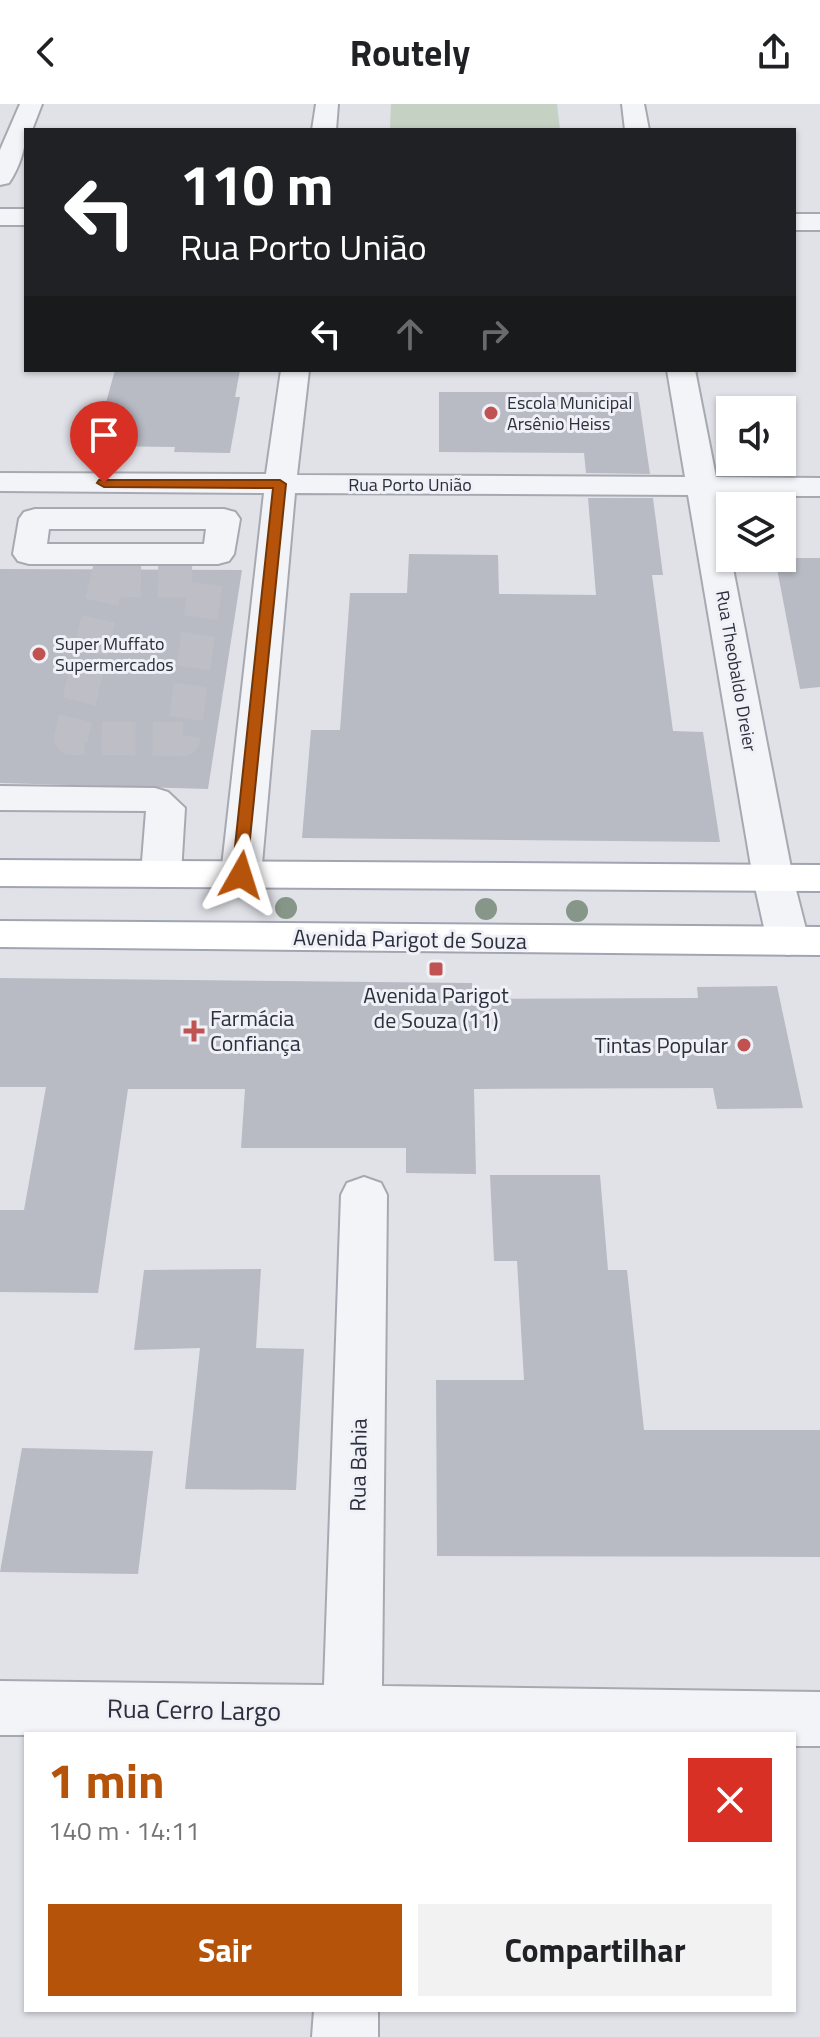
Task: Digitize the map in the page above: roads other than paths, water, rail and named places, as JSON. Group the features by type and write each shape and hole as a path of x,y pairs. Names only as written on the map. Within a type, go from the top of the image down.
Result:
{"main road":[{"path":"0,873 820,878"},
{"name":"Avenida Parigot de Souza","path":"0,934 804,941"}],"street":[{"path":"0,178 31,104"},
{"path":"324,128 327,104"},
{"path":"633,104 637,128"},
{"path":"0,217 24,217"},
{"path":"796,222 820,222"},
{"path":"241,875 280,484 295,372"},
{"name":"Rua Theobaldo Dreier","path":"681,372 773,878 804,941"},
{"name":"Rua Porto União","path":"0,482 820,487"},
{"path":"112,562 130,483"},
{"path":"35,519 224,519 218,554 112,562 29,554 35,519"},
{"path":"0,798 155,800 166,808 161,874"},
{"name":"Rua Bahia","path":"352,1723 364,1195"},
{"name":"Rua Cerro Largo","path":"0,1708 352,1723 820,1719"},
{"path":"345,2037 346,2012"}],"tunnel":[{"path":"107,580 110,569"},
{"path":"107,580 206,581 183,739 71,738 107,580"}],"place":[{"name":"Escola Municipal Arsênio Heiss","path":"491,413"},
{"name":"Super Muffato Supermercados","path":"39,654"},
{"name":"Avenida Parigot de Souza (11)","path":"436,969"},
{"name":"Farmácia Confiança","path":"194,1031"},
{"name":"Tintas Popular","path":"744,1045"}]}
